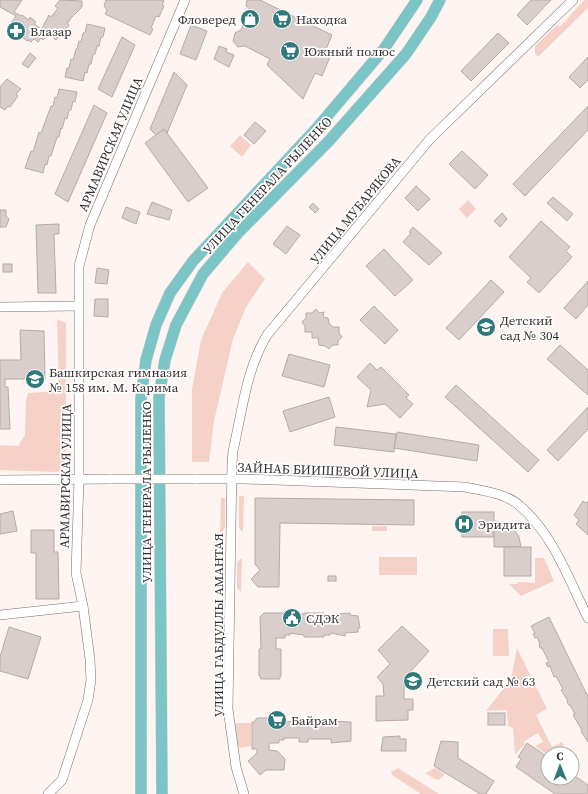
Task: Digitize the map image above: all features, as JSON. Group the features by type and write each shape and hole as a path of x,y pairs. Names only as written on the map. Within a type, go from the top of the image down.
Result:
{"main road":[{"name":"УЛИЦА ГЕНЕРАЛА РЫЛЕНКО","path":"141,794 141,398 146,360 156,325 170,293 193,260 316,128 384,49 417,0"},
{"name":"УЛИЦА ГЕНЕРАЛА РЫЛЕНКО","path":"162,794 159,397 165,360 176,325 204,274 238,232 328,142 406,54 431,17 440,0"}],"street":[{"name":"АРМАВИРСКАЯ УЛИЦА","path":"48,794 62,780 88,700 91,680 90,659 83,606 76,572 79,479 79,266 90,225 185,0"},
{"name":"УЛИЦА МУБАРЯКОВА","path":"232,479 233,451 251,367 267,335 430,139 574,0"},
{"path":"0,307 78,306"},
{"name":"ЗАЙНАБ БИИШЕВОЙ УЛИЦА","path":"0,480 232,479 465,487 498,494 519,505 537,525 555,551 588,618"},
{"name":"УЛИЦА ГАБДУЛЛЫ АМАНТАЯ","path":"232,479 228,709 236,767 244,794"},
{"path":"0,615 83,606"}],"shaded area":[{"path":"584,0 588,0 588,8 538,57 535,53 535,46 557,25 561,26"},
{"path":"240,135 251,145 242,157 230,146"},
{"path":"468,200 476,209 467,218 459,209"},
{"path":"248,262 265,279 246,307 233,339 214,421 209,462 192,462 192,389 201,340 222,293"},
{"path":"57,319 66,323 66,464 63,469 57,472 0,470 0,445 18,446 25,435 26,400 28,393 59,391"},
{"path":"239,496 244,496 243,531 240,530 239,526"},
{"path":"221,498 225,498 225,527 222,532 220,532"},
{"path":"372,526 387,526 387,531 372,531"},
{"path":"379,557 417,557 417,575 379,575"},
{"path":"535,558 544,558 554,581 521,596 509,584 518,584 518,582 535,583"},
{"path":"242,559 241,592 237,588 237,562"},
{"path":"493,629 508,629 509,656 493,656"},
{"path":"517,648 547,709 536,715 552,746 540,746 540,749 535,746 543,742 538,733 524,741 525,744 515,755 513,728 508,726 507,710 486,711 511,679"},
{"path":"235,723 251,723 251,746 236,748"},
{"path":"562,742 564,746 554,746"},
{"path":"398,768 439,794 421,794 392,775 391,772"},
{"path":"435,768 445,774 439,780 425,773"}],"building":[{"path":"0,0 22,0 14,12 29,20 30,17 36,22 34,24 40,28 38,31 40,32 49,15 51,17 58,8 55,6 60,0 82,1 82,7 71,18 67,24 69,25 56,40 48,34 43,40 41,38 38,42 34,39 31,42 28,40 27,41 9,26 16,16 0,7"},
{"path":"106,0 162,0 164,1 162,5 164,6 159,17 156,16 150,35 105,14 107,10 104,6"},
{"name":"Южный полюс","path":"247,0 260,0 332,35 324,54 330,57 322,76 315,73 303,99 267,65 270,59 245,46 238,47 233,41 235,33 241,30 250,9 246,6"},
{"path":"531,0 551,0 527,25 517,15"},
{"path":"87,24 105,28 103,37 101,37 95,54 93,54 91,64 89,64 87,73 85,72 83,81 65,77 67,68 69,68 71,59 73,60 79,41 81,42 83,33 85,33"},
{"path":"191,25 207,31 196,60 180,54"},
{"path":"498,33 509,43 471,81 461,71"},
{"path":"122,37 135,45 112,97 98,89"},
{"path":"219,46 227,49 226,52 234,55 229,67 214,59"},
{"path":"30,53 36,58 28,68 22,64"},
{"path":"588,57 588,80 580,88 569,77"},
{"path":"174,72 187,85 167,133 164,129 156,135 150,129"},
{"path":"7,79 21,89 16,94 18,96 10,107 8,106 5,110 0,107 0,87"},
{"path":"59,89 77,92 75,102 73,101 67,119 65,118 51,156 49,156 47,165 45,164 43,173 25,168 31,151 33,152 39,132 41,133 51,106 53,106 55,97 57,98"},
{"path":"94,105 107,113 68,202 55,194"},
{"path":"588,106 588,130 525,196 513,184"},
{"path":"255,122 266,131 254,144 244,135"},
{"path":"164,129 208,188 188,202 145,143"},
{"path":"462,151 488,175 475,189 449,164"},
{"path":"416,186 430,199 418,211 405,198"},
{"path":"553,197 573,214 567,221 547,203"},
{"path":"152,202 172,210 169,220 147,214"},
{"path":"313,203 319,209 315,213 309,207"},
{"path":"126,207 140,212 136,224 122,218"},
{"path":"0,210 6,210 6,216 9,219 6,227 0,227"},
{"path":"502,213 507,219 500,227 494,221"},
{"path":"541,221 570,247 566,251 572,257 539,293 527,282 531,278 509,257"},
{"path":"59,224 59,234 54,234 56,293 38,293 36,225"},
{"path":"287,226 300,235 286,254 273,244"},
{"path":"413,227 442,253 429,265 403,242 411,233 409,232"},
{"path":"384,249 413,280 395,296 366,266"},
{"path":"3,264 12,264 12,272 3,272"},
{"path":"97,268 109,270 107,284 95,283"},
{"path":"491,280 504,292 459,340 446,328"},
{"path":"588,281 588,305 576,319 564,308"},
{"path":"95,299 108,299 108,317 94,316"},
{"path":"374,306 398,330 385,344 360,320"},
{"path":"316,309 319,313 324,312 323,317 328,318 329,323 333,327 339,327 339,333 342,337 338,341 338,345 333,345 329,349 325,346 319,345 318,338 312,338 312,332 305,332 305,326 302,322 306,318 306,313 312,313"},
{"path":"20,330 44,331 45,379 5,379 5,387 8,387 10,429 0,429 0,360 21,360"},
{"path":"560,345 588,370 588,395 547,359"},
{"path":"289,354 330,365 324,387 282,376"},
{"path":"370,363 377,370 381,367 409,395 406,398 413,404 400,418 385,404 367,407 371,390 357,377"},
{"path":"456,385 539,460 528,472 445,397"},
{"path":"329,397 335,417 290,432 283,411"},
{"path":"588,407 588,429 558,461 547,450"},
{"path":"336,427 396,434 394,452 334,445"},
{"path":"397,432 479,445 477,461 394,448"},
{"path":"255,498 414,500 414,525 280,523 279,587 258,587 251,579 260,570 255,564"},
{"path":"583,501 586,503 588,501 588,535 576,524 579,520 574,515"},
{"path":"13,511 17,531 0,534 0,514"},
{"path":"462,512 494,512 494,537 462,537"},
{"path":"494,521 504,522 514,529 519,537 521,547 494,547"},
{"path":"31,530 54,530 54,552 58,552 59,599 36,599 36,553 31,553"},
{"path":"504,547 531,547 531,576 504,576"},
{"path":"328,576 336,576 336,581 328,581"},
{"path":"264,613 285,613 285,616 296,617 296,614 304,613 324,613 324,615 350,613 350,615 358,616 360,628 358,628 358,632 345,633 345,636 331,633 330,635 324,635 324,637 304,637 304,635 290,633 290,635 285,635 285,638 276,638 276,649 281,649 280,679 261,679 259,676 259,649 261,649 260,617"},
{"path":"549,617 588,697 588,742 573,715 575,714 561,690 563,689 556,676 554,677 550,666 548,667 546,663 549,662 542,648 540,648 537,637 535,638 533,634 535,633 531,626"},
{"path":"402,626 429,651 404,679 404,699 413,699 413,710 408,710 408,720 376,721 376,696 384,696 383,684 377,677 390,664 378,650"},
{"path":"9,627 41,637 28,679 0,671 0,657"},
{"path":"488,713 505,713 505,725 488,725"},
{"path":"257,718 280,718 286,719 285,722 309,720 351,722 351,741 331,743 331,739 308,739 308,742 299,742 299,738 284,738 284,740 279,740 279,743 269,743 269,750 277,751 285,759 284,770 266,770 260,775 248,761 257,753 257,749 252,749 252,722 254,722"},
{"path":"400,736 400,739 406,739 406,751 381,751 383,737"},
{"path":"441,741 458,742 458,758 494,781 486,794 480,794 434,766"},
{"path":"527,743 540,752 540,784 516,767 521,759 518,757"},
{"path":"580,780 588,785 588,794 555,794 543,786 580,786"}],"place":[{"name":"Фловеред","path":"250,19"},
{"name":"Находка","path":"282,19"},
{"name":"Влазар","path":"16,31"},
{"name":"Южный полюс","path":"290,51"},
{"name":"Детский сад № 304","path":"486,327"},
{"name":"Башкирская гимназия № 158 им. М. Карима","path":"35,379"},
{"name":"Эридита","path":"464,524"},
{"name":"СДЭК","path":"292,618"},
{"name":"Детский сад № 63","path":"413,681"},
{"name":"Байрам","path":"277,720"}]}
